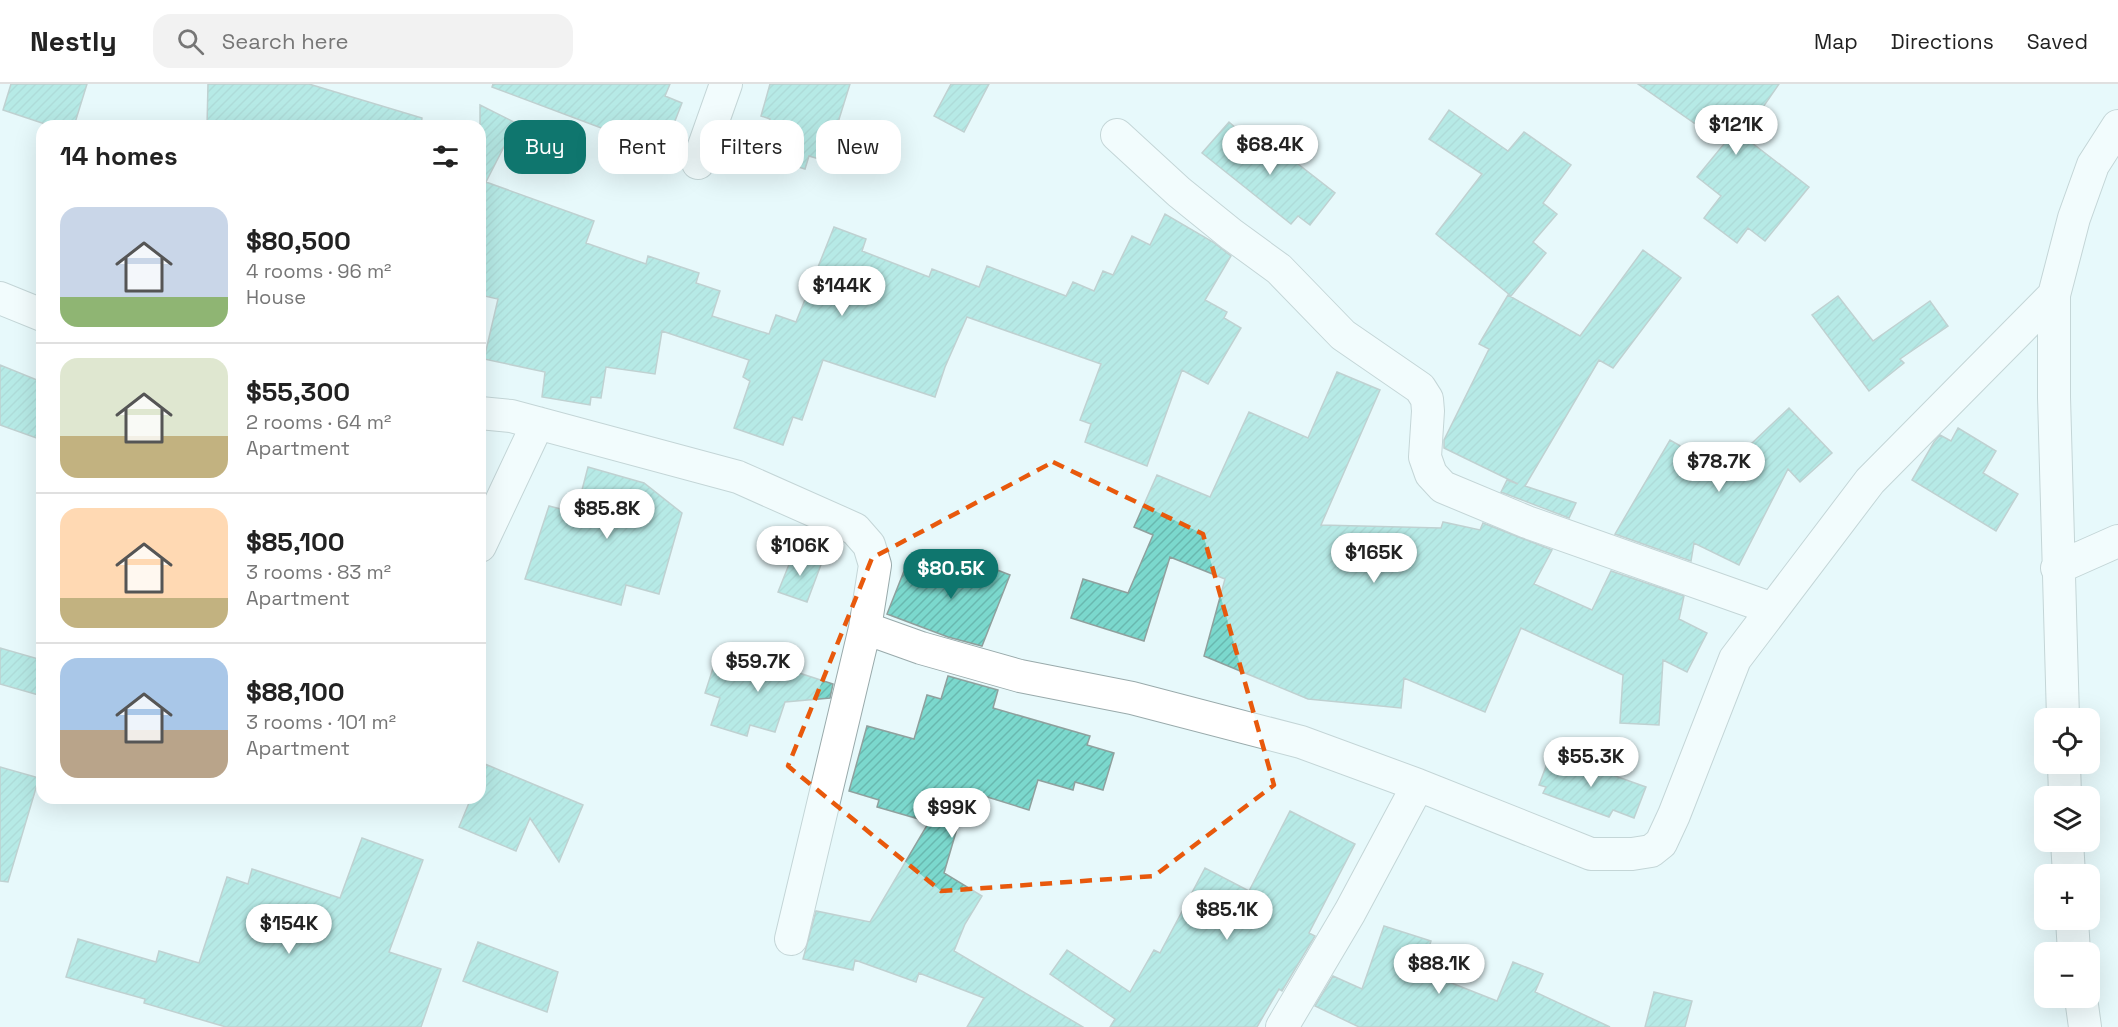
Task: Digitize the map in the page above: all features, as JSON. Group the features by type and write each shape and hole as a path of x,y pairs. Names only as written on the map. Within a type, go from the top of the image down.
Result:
{"street":[{"path":"698,164 726,84"},
{"path":"2062,708 2057,568 2054,295 2073,218 2093,165 2118,126"},
{"path":"1117,135 1179,192 1279,269 1343,335 1420,388 1427,399 1428,411 1425,457 1431,474 1443,487 1527,522 1773,609"},
{"path":"865,628 921,648 1020,676 1132,698 1301,742 1418,785 1591,854 1632,854 1651,851 1661,843 1674,815 1735,659 1870,481 2054,295"},
{"path":"0,298 36,313"},
{"path":"486,414 511,416 738,477 855,529 869,545 874,565 865,628 791,939"},
{"path":"486,533 538,423"},
{"path":"2057,568 2118,541"},
{"path":"1282,1027 1350,912 1418,785"},
{"path":"2082,1008 2085,1027"}],"highlighted area":[{"path":"1053,462 1203,534 1274,785 1154,876 941,891 788,766 872,558"}],"building":[{"path":"11,84 87,84 76,120 36,121 3,110"},
{"path":"208,84 309,84 422,118 422,120 207,120"},
{"path":"493,84 670,84 665,96 682,103 675,120 598,120 598,127 586,122 586,120 580,120 492,87"},
{"path":"770,84 850,84 839,120 816,120 816,158 809,156 805,169 804,120 770,120 761,116"},
{"path":"951,84 989,84 964,132 934,116"},
{"path":"1638,84 1779,84 1743,136 1809,187 1765,241 1748,228 1737,243 1704,218 1721,196 1697,177 1724,144"},
{"path":"480,105 510,120 504,120 504,147 486,182 486,120 480,120"},
{"path":"1449,110 1508,151 1524,132 1571,165 1543,203 1557,214 1533,242 1546,253 1511,296 1436,234 1482,174 1429,139"},
{"path":"1229,122 1262,151 1266,139 1335,193 1310,225 1298,216 1291,224 1202,153"},
{"path":"486,182 594,221 586,243 646,264 648,256 699,273 696,283 720,291 712,316 769,334 776,315 796,322 834,227 866,239 862,251 929,277 932,269 979,287 987,266 1066,296 1073,282 1094,291 1103,271 1113,275 1132,236 1150,245 1165,214 1213,242 1231,256 1205,300 1227,312 1224,318 1241,328 1208,384 1182,370 1147,466 1085,442 1091,424 1080,420 1101,364 967,317 945,367 935,397 823,360 802,420 793,417 783,445 734,428 750,381 743,377 749,360 662,331 655,374 606,367 601,398 591,397 590,405 542,397 545,372 486,359 498,299 486,296"},
{"path":"1643,250 1681,278 1613,368 1599,360 1525,486 1576,503 1569,518 1501,492 1507,480 1518,484 1444,448 1444,440 1489,349 1479,344 1508,295 1580,336"},
{"path":"1838,296 1873,341 1930,301 1948,326 1900,359 1904,363 1869,391 1812,315"},
{"path":"0,365 36,380 36,438 0,425"},
{"path":"1337,372 1380,390 1321,525 1441,528 1443,522 1480,530 1483,523 1552,550 1534,584 1592,610 1611,571 1684,596 1679,619 1707,633 1687,672 1663,660 1659,725 1620,723 1623,675 1521,628 1485,712 1404,678 1401,708 1308,699 1204,656 1225,579 1170,557 1144,641 1071,618 1083,579 1128,593 1153,535 1134,527 1157,475 1210,497 1249,412 1308,438"},
{"path":"1789,408 1832,453 1800,482 1788,469 1739,565 1694,543 1691,561 1615,534 1670,440 1726,472 1731,463"},
{"path":"1958,428 1996,451 1983,473 2018,494 1996,531 1912,480 1940,435 1951,441"},
{"path":"588,467 644,483 682,513 659,594 626,585 621,605 525,579 549,506 576,513"},
{"path":"794,552 822,562 807,602 778,592"},
{"path":"964,557 1010,575 982,646 948,637 887,614 908,561 955,579"},
{"path":"0,648 36,658 36,694 0,684"},
{"path":"744,655 833,684 830,698 785,702 775,732 750,725 747,736 711,725 720,698 705,693 716,659 729,663 731,658 742,661"},
{"path":"948,676 998,690 993,708 1090,736 1087,745 1114,753 1103,790 1075,782 1073,790 1038,780 1029,810 968,791 944,873 982,896 965,924 954,951 1083,1027 967,1027 984,998 919,973 916,982 855,960 853,970 803,959 816,911 870,922 929,822 877,807 879,800 849,791 867,726 914,739 927,695 941,699"},
{"path":"1551,753 1646,787 1634,818 1613,810 1609,817 1543,793 1546,787 1539,785"},
{"path":"486,764 583,805 559,862 530,818 516,851 459,827 469,804 486,804"},
{"path":"0,767 36,777 36,788 8,882 0,881"},
{"path":"1290,811 1355,844 1309,933 1315,936 1282,991 1279,989 1257,1027 1110,1027 1115,1019 1050,974 1067,950 1130,992 1154,950 1160,953 1205,868 1249,891"},
{"path":"362,838 423,860 389,952 441,969 421,1027 226,1027 144,1003 145,999 66,977 78,939 156,962 159,951 199,963 227,877 248,884 252,869 340,898"},
{"path":"1384,926 1431,941 1421,971 1497,1001 1513,962 1543,974 1535,992 1610,1027 1359,1027 1315,1006 1333,976 1362,989"},
{"path":"478,942 558,972 547,1012 463,981"},
{"path":"1654,992 1692,1001 1685,1027 1645,1027"}]}
